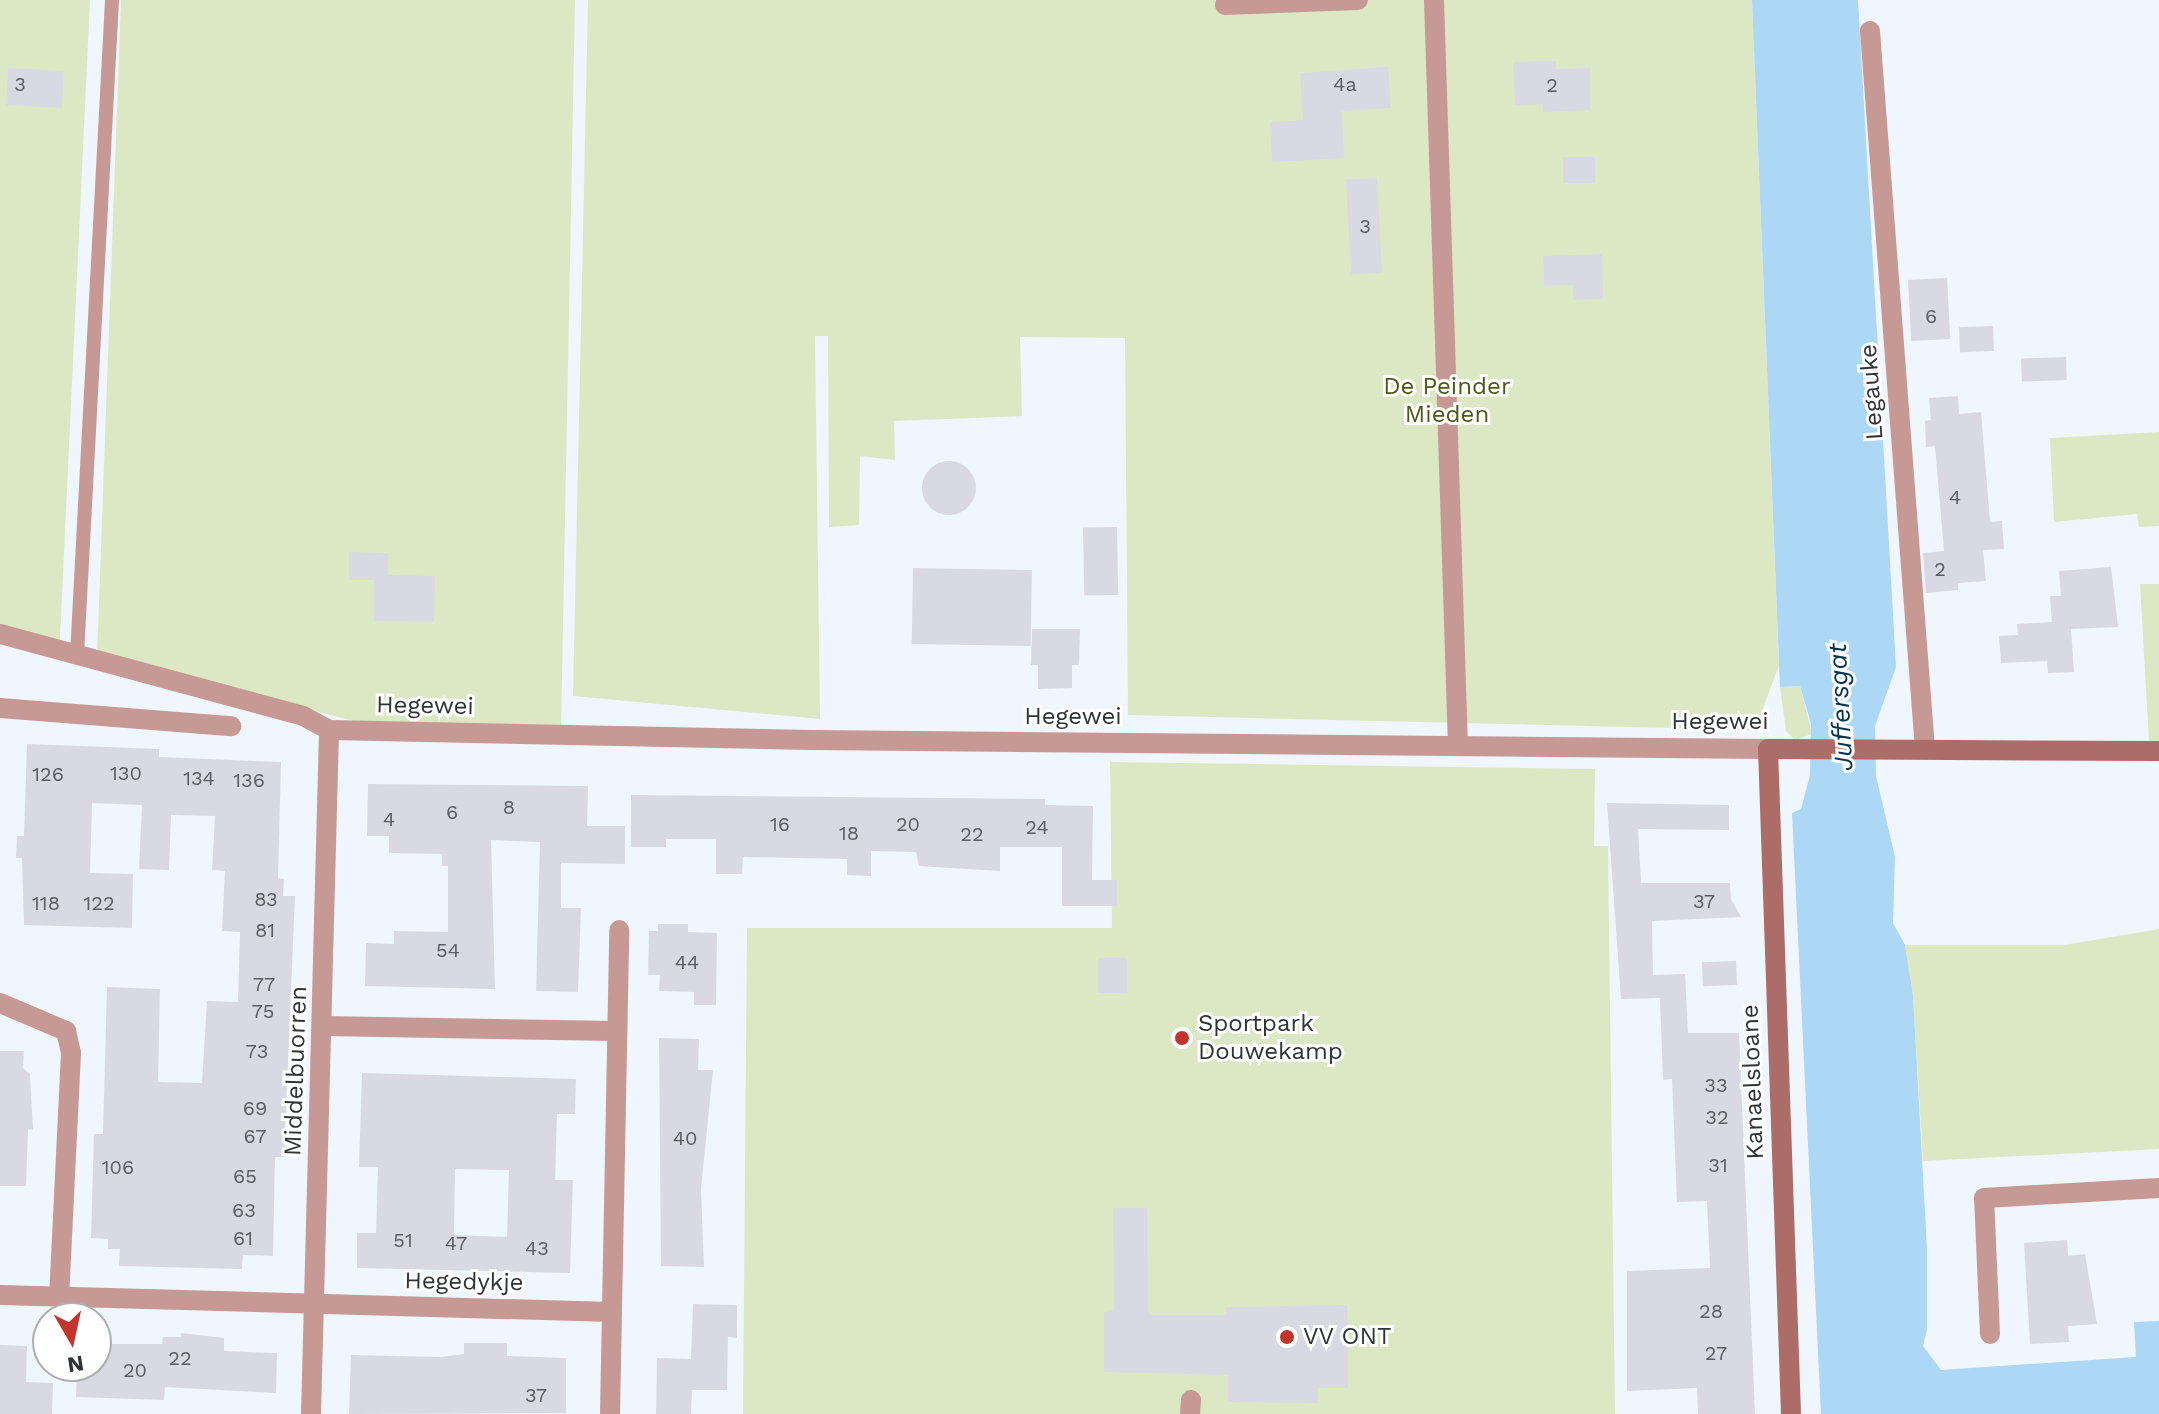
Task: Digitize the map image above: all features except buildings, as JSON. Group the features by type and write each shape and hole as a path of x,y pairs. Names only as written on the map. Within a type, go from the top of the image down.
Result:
{"street":[{"path":"1225,5 1358,0"},
{"path":"1434,0 1458,746"},
{"name":"Legauke","path":"1870,31 1925,749"},
{"name":"Hegewei","path":"0,634 303,716 329,730 1458,746 2159,751"},
{"path":"0,708 231,726"},
{"name":"Middelbuorren","path":"311,1414 329,730"},
{"name":"Kanaelsloane","path":"1777,748 1791,1414"},
{"path":"610,1414 619,930"},
{"path":"0,1003 66,1031 71,1053 59,1295"},
{"path":"323,1026 616,1031"},
{"path":"1990,1334 1984,1198 2159,1188"},
{"name":"Hegedykje","path":"0,1295 612,1312"}],"lane":[{"path":"77,655 112,0"}],"green space":[{"path":"0,0 90,0 60,638 54,653 0,637"},
{"path":"121,0 575,0 561,729 358,722 97,657"},
{"name":"De Peinder Mieden","path":"588,0 1752,0 1779,665 1755,730 1128,715 1125,338 1020,337 1022,416 894,421 895,460 860,456 859,525 829,527 828,336 815,336 820,719 573,696"},
{"path":"2159,432 2159,526 2139,527 2137,514 2054,522 2050,438"},
{"path":"2140,584 2159,584 2159,741 2149,741"},
{"path":"1800,686 1812,734 1795,740 1786,731 1780,687"},
{"name":"Sportpark Douwekamp","path":"1110,762 1595,769 1594,846 1608,846 1615,1414 743,1414 747,928 1112,928"},
{"path":"2159,929 2159,1149 1923,1161 1913,995 1905,945 2064,945"}],"water":[{"name":"Juffersgat","path":"1752,0 1858,0 1896,667 1875,726 1876,776 1895,857 1893,923 1905,945 1913,995 1927,1249 1927,1329 1923,1346 1941,1370 2136,1357 2134,1322 2159,1321 2159,1414 1821,1414 1792,813 1801,809 1810,775 1811,724 1800,686 1780,687"}],"place":[{"name":"Sportpark Douwekamp","path":"1182,1038"},
{"name":"VV ONT","path":"1287,1337"}]}
